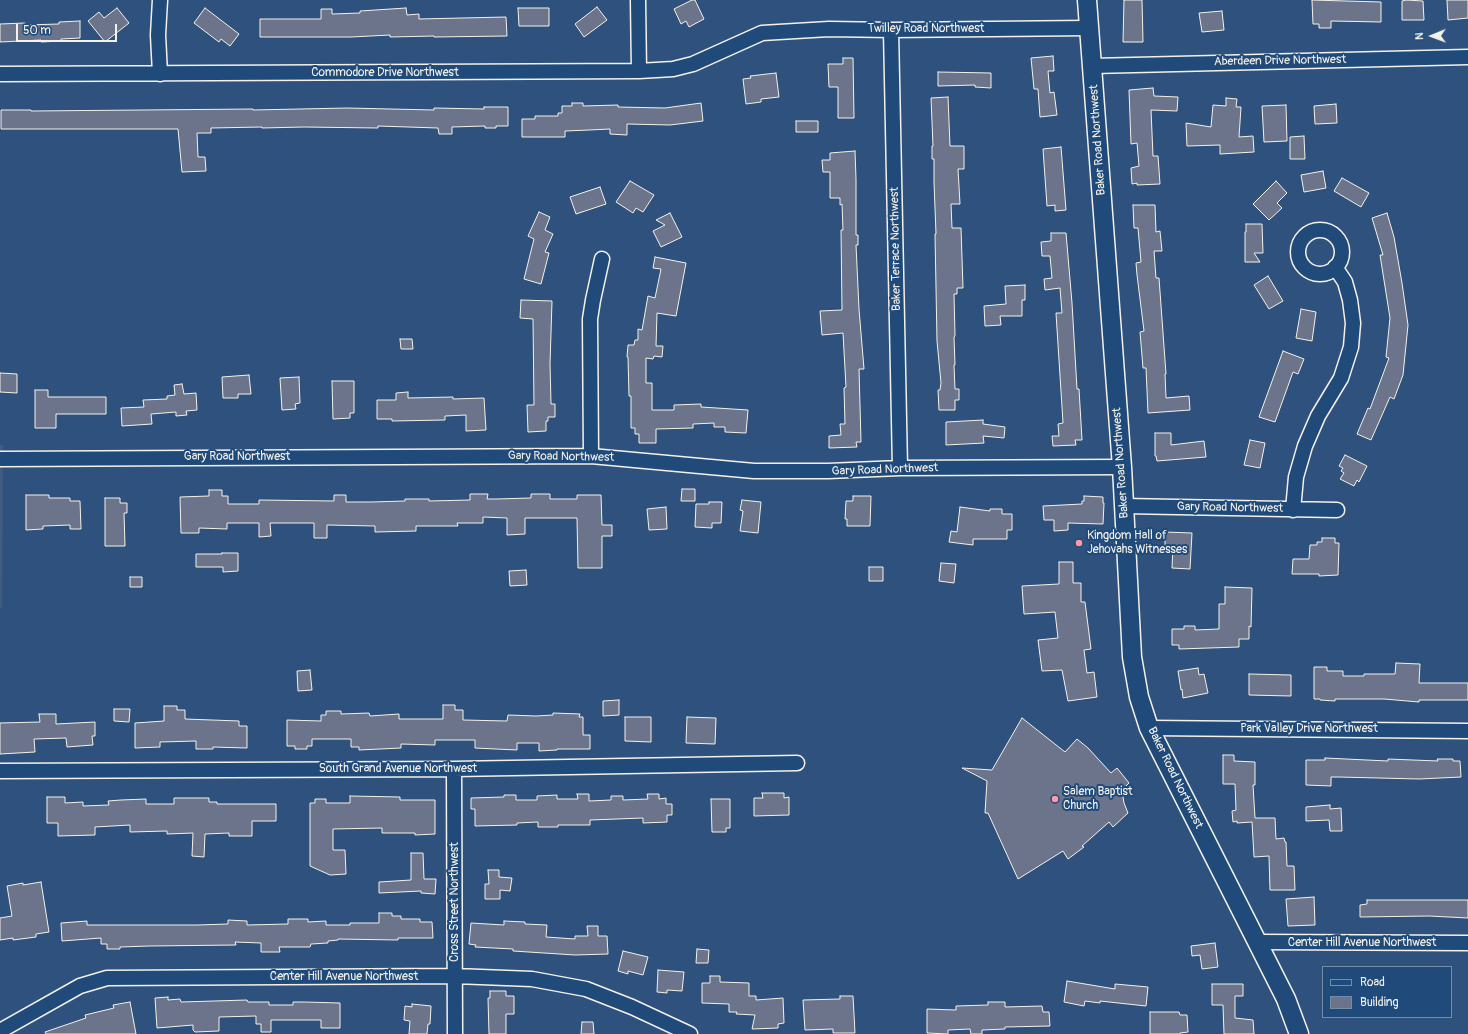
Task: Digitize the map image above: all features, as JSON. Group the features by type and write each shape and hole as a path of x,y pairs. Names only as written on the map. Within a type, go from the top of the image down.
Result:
{"street":[{"path":"160,0 158,35 160,74"},
{"path":"638,0 639,71"},
{"name":"Baker Road Northwest","path":"1087,0 1122,467 1132,657 1139,697 1149,728 1286,1000 1299,1034"},
{"name":"Twilley Road Northwest","path":"762,33 829,29 891,30 1089,28"},
{"name":"Baker Terrace Northwest","path":"891,30 900,468"},
{"name":"Commodore Drive Northwest","path":"0,74 639,71 674,68 693,64 762,33"},
{"name":"Aberdeen Drive Northwest","path":"1092,66 1468,57"},
{"path":"591,456 590,319 602,259"},
{"path":"1293,510 1296,477 1305,446 1318,416 1341,378 1351,347 1353,323 1350,300 1345,282 1335,268"},
{"name":"Gary Road Northwest","path":"0,458 591,456 754,471 828,471 900,468 1122,467"},
{"name":"Gary Road Northwest","path":"1124,506 1337,510"},
{"name":"Park Valley Drive Northwest","path":"1149,728 1468,731"},
{"name":"South Grand Avenue Northwest","path":"0,771 454,769 797,763"},
{"name":"Cross Street Northwest","path":"454,769 455,1034"},
{"name":"Center Hill Avenue Northwest","path":"1257,942 1468,943"},
{"name":"Center Hill Avenue Northwest","path":"0,1031 80,986 107,978 455,976 532,979 586,989 632,1007 690,1034"}],"shaded area":[{"path":"0,445 3,445 2,607 0,608"}],"building":[{"path":"695,0 704,19 689,27 686,21 681,24 674,9"},
{"path":"1124,0 1142,0 1143,42 1123,42"},
{"path":"1312,0 1381,2 1381,22 1331,21 1331,28 1319,28 1319,24 1313,24"},
{"path":"1447,0 1468,0 1468,18 1448,20"},
{"path":"1402,1 1423,1 1424,20 1402,20"},
{"path":"597,7 607,20 584,37 575,24"},
{"path":"117,8 129,23 105,42 88,21 99,12 104,18"},
{"path":"205,8 239,34 230,46 221,39 219,42 194,23"},
{"path":"406,8 407,15 419,14 419,19 506,17 507,36 390,37 390,35 351,37 260,37 260,19 321,19 321,9 332,9 332,14 360,13 360,11"},
{"path":"518,8 549,8 549,26 519,26"},
{"path":"1222,11 1224,30 1202,32 1199,13"},
{"path":"80,21 80,38 41,42 41,40 0,42 0,24 59,24 59,22"},
{"path":"1053,56 1054,71 1048,71 1050,93 1054,92 1057,115 1040,117 1038,89 1034,89 1031,58"},
{"path":"843,58 853,58 854,118 838,118 838,87 829,87 828,64 843,64"},
{"path":"938,72 991,73 991,88 975,87 975,85 938,86"},
{"path":"776,73 779,97 761,99 761,102 746,104 743,79 751,78 750,76"},
{"path":"1153,88 1154,96 1178,97 1177,111 1151,110 1153,156 1158,156 1160,184 1137,185 1137,183 1132,184 1131,168 1139,166 1137,143 1131,144 1129,90"},
{"path":"948,97 950,146 964,146 964,169 958,169 960,204 951,204 952,228 961,228 963,288 957,288 957,294 954,294 955,389 959,389 959,400 955,400 955,410 939,410 938,390 940,390 941,383 937,341 936,234 934,159 932,159 933,146 931,98"},
{"path":"1226,98 1237,99 1236,107 1241,107 1239,137 1253,136 1254,152 1220,154 1220,145 1187,146 1186,123 1211,127 1213,105 1226,106"},
{"path":"572,103 583,103 583,106 618,105 618,107 665,108 701,103 703,121 670,125 627,124 627,135 610,134 610,129 565,131 565,137 522,137 522,119 535,119 535,116 558,116 558,113 562,113 562,106 572,106"},
{"path":"1336,104 1337,123 1315,124 1314,106"},
{"path":"1286,105 1287,141 1264,142 1262,106"},
{"path":"484,107 508,107 508,126 496,126 496,128 485,128 485,126 452,127 452,134 439,134 438,128 378,126 378,128 211,128 211,133 197,133 198,157 205,157 206,171 182,172 178,129 1,129 1,110 253,110 347,108 434,110 434,108 484,109"},
{"path":"796,121 818,121 818,132 796,132"},
{"path":"1304,136 1305,159 1290,159 1290,137"},
{"path":"1061,147 1066,210 1055,211 1055,205 1047,206 1043,149"},
{"path":"855,151 856,235 858,235 858,245 856,245 864,369 859,369 861,442 856,442 857,447 829,448 829,436 841,435 840,424 845,424 844,388 846,387 843,333 822,335 820,311 842,310 841,230 843,230 842,204 840,205 840,198 830,198 830,172 823,172 822,160 830,160 830,153"},
{"path":"1323,171 1326,188 1304,192 1301,175"},
{"path":"1342,178 1369,193 1361,207 1334,191"},
{"path":"630,181 654,195 643,212 636,208 633,213 616,202"},
{"path":"1276,181 1287,193 1277,203 1282,208 1269,220 1253,204"},
{"path":"600,187 606,204 576,214 570,197"},
{"path":"1133,205 1155,205 1156,232 1160,231 1162,251 1154,251 1156,278 1159,278 1166,374 1166,398 1189,396 1190,410 1148,413 1146,368 1143,368 1140,332 1144,331 1136,263 1141,262 1138,228 1134,228"},
{"path":"539,212 550,217 545,230 553,234 545,252 549,253 541,284 524,279 534,239 528,236"},
{"path":"670,213 682,237 661,247 653,231 665,225 656,220"},
{"path":"1387,213 1394,237 1408,325 1403,375 1394,399 1390,397 1371,440 1357,434 1368,408 1370,409 1389,358 1386,357 1390,318 1380,255 1383,255 1372,218"},
{"path":"1246,224 1262,224 1263,253 1254,253 1260,262 1245,262"},
{"path":"1051,233 1066,233 1082,440 1075,440 1076,445 1053,446 1052,436 1059,436 1058,424 1063,423 1056,313 1062,313 1060,288 1045,290 1044,279 1052,278 1050,256 1042,256 1041,242 1051,241"},
{"path":"655,257 686,263 676,316 657,313 656,346 663,346 662,357 654,356 653,359 646,358 646,383 652,383 652,410 674,410 674,405 701,404 701,407 748,410 746,433 725,432 725,427 714,427 714,423 693,424 693,428 656,429 656,443 639,443 639,434 635,434 635,428 631,428 631,396 629,396 627,357 628,345 634,345 635,340 638,340 638,329 642,330 648,296 655,298 661,269 653,268"},
{"path":"1268,276 1283,301 1269,309 1254,285"},
{"path":"1025,285 1025,300 1022,300 1022,316 1000,316 1001,325 985,326 984,306 1006,304 1005,286"},
{"path":"521,300 552,301 550,364 551,404 555,404 555,417 548,417 548,421 546,421 546,431 528,432 527,405 534,405 533,319 520,318"},
{"path":"1301,309 1316,312 1312,341 1296,338"},
{"path":"400,339 412,339 413,349 401,349"},
{"path":"1283,351 1304,359 1298,374 1293,372 1275,422 1259,417"},
{"path":"0,373 17,374 17,393 0,392"},
{"path":"249,375 251,394 238,394 238,398 223,398 222,377"},
{"path":"299,377 300,403 295,404 296,409 282,410 280,378"},
{"path":"332,381 354,381 354,413 350,413 350,418 333,419"},
{"path":"182,384 184,394 196,393 197,410 186,411 187,415 176,416 176,412 151,414 152,424 122,426 121,408 144,407 143,400 167,399 167,396 175,395 174,385"},
{"path":"35,390 48,390 48,397 106,397 106,414 56,414 56,428 35,428"},
{"path":"408,392 408,398 484,398 486,430 466,431 466,415 445,416 445,420 392,421 392,419 377,419 377,400 396,400 396,393"},
{"path":"983,420 983,424 1005,427 1004,438 983,436 984,443 946,445 946,422"},
{"path":"1155,433 1171,433 1171,445 1204,441 1206,457 1157,461 1155,456"},
{"path":"1250,440 1265,443 1260,468 1244,465"},
{"path":"1345,455 1367,466 1359,482 1357,480 1354,486 1340,479 1344,473 1341,471 1343,468 1339,466"},
{"path":"682,489 695,489 695,501 681,501"},
{"path":"209,490 222,490 222,496 228,496 228,504 259,504 259,500 334,501 334,495 346,495 346,502 371,502 405,501 405,499 429,499 429,501 470,500 470,494 488,494 487,499 531,498 531,494 550,494 550,499 577,499 577,495 601,495 602,525 612,525 612,536 602,536 602,568 578,568 577,518 525,518 525,534 507,535 507,518 483,517 483,523 457,523 458,526 416,526 416,531 375,532 375,526 327,525 327,538 314,538 314,523 270,523 271,536 259,537 259,523 227,523 227,529 199,528 199,533 181,533 180,497 209,496"},
{"path":"26,495 49,495 49,498 70,498 70,501 80,501 81,529 70,529 70,525 43,526 43,529 26,530"},
{"path":"853,496 871,496 870,526 847,526 847,519 845,519 846,501 853,501"},
{"path":"1084,496 1103,497 1103,524 1068,523 1068,530 1054,531 1054,520 1044,520 1043,506 1082,504 1082,501 1084,501"},
{"path":"105,498 120,498 120,503 127,503 127,513 124,513 125,546 105,546"},
{"path":"742,500 761,502 758,533 740,531 743,511 740,510"},
{"path":"709,502 722,502 721,523 712,523 712,528 695,527 696,504 709,504"},
{"path":"666,507 667,529 649,530 647,509"},
{"path":"960,507 990,511 990,509 1002,509 1002,514 1012,514 1012,530 1007,530 1007,539 973,539 973,545 949,542 951,531 957,532"},
{"path":"1165,532 1192,533 1190,569 1172,568 1173,546 1165,546"},
{"path":"1322,538 1335,538 1335,543 1339,543 1338,575 1319,576 1319,574 1292,574 1293,559 1309,559 1310,545 1317,545 1317,542 1322,542"},
{"path":"238,553 238,571 223,572 223,567 196,567 196,554"},
{"path":"1059,562 1073,562 1073,583 1081,583 1081,602 1085,602 1091,649 1084,650 1087,673 1094,672 1097,697 1068,701 1062,670 1042,671 1038,640 1058,638 1055,612 1024,614 1022,586 1059,584"},
{"path":"941,563 956,564 954,583 939,581"},
{"path":"869,567 883,567 883,581 869,581"},
{"path":"526,570 527,585 510,586 509,571"},
{"path":"130,577 142,577 142,587 130,587"},
{"path":"1225,587 1252,588 1251,627 1249,626 1249,639 1239,639 1239,647 1179,649 1179,645 1172,645 1172,629 1184,629 1184,626 1195,626 1195,630 1219,629 1219,604 1225,604"},
{"path":"1396,663 1420,664 1419,683 1468,683 1468,700 1419,700 1419,702 1384,699 1335,699 1335,701 1314,699 1314,667 1327,667 1327,671 1343,671 1343,676 1364,676 1364,674 1395,674"},
{"path":"1198,668 1199,675 1204,674 1208,693 1183,698 1178,671"},
{"path":"310,670 312,690 298,691 297,671"},
{"path":"1249,674 1291,675 1291,696 1249,695"},
{"path":"619,700 619,715 603,716 603,701"},
{"path":"443,705 455,705 455,710 463,710 463,720 507,721 508,715 536,716 553,715 553,713 580,714 579,717 583,717 583,735 590,735 590,749 557,749 539,751 539,743 517,743 517,750 475,748 475,740 435,740 435,745 401,744 401,748 359,750 359,747 351,747 351,739 312,739 312,746 307,746 307,749 295,749 295,746 287,746 287,720 321,721 321,715 326,715 326,711 341,711 341,714 369,713 370,716 399,714 399,719 443,719"},
{"path":"164,706 177,706 177,710 185,710 185,719 239,721 239,726 247,726 247,748 213,747 213,749 196,749 196,741 160,742 160,747 135,748 135,723 164,721"},
{"path":"114,709 130,709 129,722 114,721"},
{"path":"39,714 56,714 56,724 95,722 95,736 92,736 93,745 67,747 66,738 34,739 35,752 0,754 0,723 40,722"},
{"path":"625,717 651,717 651,742 625,741"},
{"path":"687,717 716,718 715,744 686,743"},
{"name":"Salem Baptist Church","path":"1022,718 1065,752 1077,739 1088,748 1111,773 1117,768 1129,783 1124,788 1126,790 1123,797 1128,813 1113,827 1109,822 1082,846 1084,847 1068,859 1063,851 1018,879 988,813 985,813 987,781 962,768 992,770"},
{"path":"1223,755 1234,755 1234,761 1255,762 1255,785 1253,785 1255,818 1275,818 1276,839 1284,838 1286,842 1287,866 1294,866 1295,890 1270,890 1269,856 1254,857 1252,822 1233,822 1232,811 1236,810 1235,784 1223,784"},
{"path":"1325,758 1388,761 1388,759 1438,761 1437,759 1453,759 1453,761 1460,761 1461,777 1419,779 1331,777 1331,786 1306,785 1306,760 1325,760"},
{"path":"762,793 784,793 784,798 789,797 789,815 754,816 754,798 763,798"},
{"path":"577,794 589,794 589,801 611,800 611,796 623,796 623,800 648,799 647,794 659,794 659,799 666,798 666,804 672,804 672,815 667,815 667,822 643,823 643,818 590,820 590,825 558,825 558,827 538,827 538,822 517,823 517,825 475,826 475,809 471,809 471,798 516,795 516,800 537,800 537,796 557,795 557,799 578,799"},
{"path":"350,796 400,797 400,800 435,800 435,834 415,835 415,833 382,833 382,828 333,829 333,850 345,850 346,874 330,875 310,866 310,803 315,803 315,799 326,799 326,803 350,803"},
{"path":"47,797 65,797 65,803 83,802 83,806 109,805 108,801 146,799 146,804 174,804 174,798 209,798 209,802 217,802 217,804 276,804 276,821 252,821 252,836 229,836 229,833 205,834 204,857 192,856 193,833 167,834 167,831 130,832 130,825 95,827 95,835 58,836 58,823 47,823"},
{"path":"711,799 730,799 730,828 726,828 726,832 712,832"},
{"path":"1330,805 1330,809 1341,808 1342,831 1330,831 1329,820 1306,821 1306,807"},
{"path":"411,853 423,853 424,879 436,879 435,894 421,893 421,891 379,893 379,882 411,880"},
{"path":"488,870 499,870 499,877 512,878 510,891 500,890 500,899 485,899 485,884 489,884"},
{"path":"41,882 49,932 36,934 36,937 0,940 0,918 12,916 7,886"},
{"path":"1314,897 1315,925 1288,926 1286,899"},
{"path":"1367,900 1468,900 1468,918 1429,916 1360,917 1360,905 1367,904"},
{"path":"379,913 392,913 392,916 401,916 401,919 420,919 420,922 432,922 433,938 398,938 398,940 338,939 328,941 328,943 311,944 310,947 279,947 280,952 261,952 261,943 235,942 236,945 149,946 107,949 107,944 101,944 101,938 62,941 61,923 87,921 87,925 197,925 228,924 228,920 247,921 247,925 288,924 288,919 308,919 308,922 326,921 326,925 350,925 350,923 379,923"},
{"path":"504,921 547,925 546,937 575,939 575,936 588,936 587,926 598,926 598,936 607,936 608,954 575,955 513,951 513,949 475,947 476,945 469,944 471,923 504,925"},
{"path":"1215,943 1218,967 1202,969 1200,955 1192,956 1191,946"},
{"path":"697,949 709,950 708,963 696,963"},
{"path":"623,951 648,957 643,975 628,971 628,974 618,971"},
{"path":"658,970 684,972 682,991 667,990 667,993 657,992"},
{"path":"710,976 720,976 720,982 749,983 749,996 756,996 756,1000 783,998 784,1023 778,1024 778,1028 752,1029 755,1015 729,1012 729,1004 702,1003 702,983 710,983"},
{"path":"1067,981 1115,989 1115,984 1148,987 1146,1006 1100,1001 1100,1003 1085,1001 1084,1006 1064,1002"},
{"path":"1212,984 1243,984 1243,996 1235,996 1235,1018 1253,1020 1254,1034 1224,1034 1223,1005 1212,1005"},
{"path":"490,991 506,991 506,996 514,996 514,1014 506,1014 506,1034 489,1034 488,998 490,998"},
{"path":"840,996 853,996 855,1033 833,1033 833,1029 805,1030 803,1000 840,999"},
{"path":"168,997 168,1000 180,999 181,1002 247,1000 248,1002 269,1002 269,1005 293,1005 293,1002 340,1003 340,1028 321,1028 321,1020 271,1020 271,1032 261,1032 261,1024 256,1024 256,1016 219,1017 219,1031 195,1032 193,1030 193,1025 157,1028 155,998"},
{"path":"130,1002 136,1034 46,1034 45,1032 86,1018 85,1015 114,1008 113,1005"},
{"path":"988,1002 1005,1002 1005,1007 1042,1006 1043,1012 1049,1012 1050,1026 1005,1027 1005,1029 982,1030 982,1034 971,1034 970,1029 948,1030 948,1034 927,1033 927,1009 956,1010 956,1006 988,1005"},
{"path":"412,1004 431,1006 430,1024 428,1024 427,1034 409,1034 410,1021 404,1020 405,1006 412,1007"},
{"path":"1150,1012 1179,1012 1180,1015 1187,1015 1188,1032 1180,1034 1150,1034"},
{"path":"582,1022 593,1022 594,1034 581,1034"}],"place":[{"name":"Kingdom Hall of Jehovahs Witnesses","path":"1079,543"},
{"name":"Salem Baptist Church","path":"1055,799"}]}
